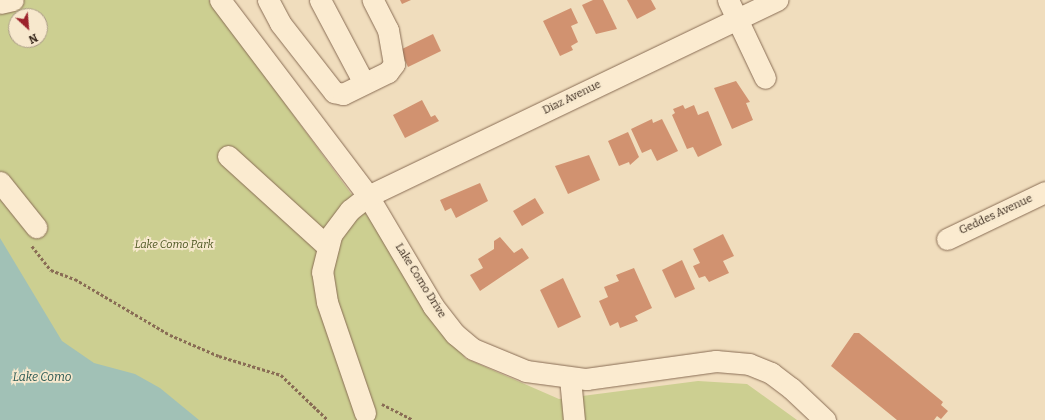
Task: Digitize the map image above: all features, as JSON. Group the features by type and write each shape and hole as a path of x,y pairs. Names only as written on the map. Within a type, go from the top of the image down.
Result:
{"street":[{"path":"0,3 13,0"},
{"name":"Lake Como Drive","path":"220,0 368,196 433,306 455,334 494,359 526,371 570,378 586,379 716,361 750,364 771,373 825,420"},
{"path":"268,0 280,23 334,92 343,94 388,72 396,59 388,30 373,0"},
{"path":"320,0 364,83"},
{"path":"728,0 765,78"},
{"name":"Diaz Avenue","path":"365,413 327,302 322,272 331,235 350,210 368,196 777,0"},
{"path":"228,156 328,247"},
{"path":"0,182 33,235"},
{"name":"Geddes Avenue","path":"947,238 1045,192"},
{"path":"570,378 574,420"}],"path":[{"path":"33,235 51,270 75,279 170,335 219,356 281,375 328,420"},
{"path":"365,413 385,402 413,420"}],"green space":[{"name":"Lake Como Park","path":"0,0 209,0 374,225 465,358 559,399 698,381 747,384 797,420 0,420"}],"water":[{"name":"Lake Como","path":"0,238 62,341 94,363 135,374 160,388 199,420 0,420"}],"building":[{"path":"400,0 411,0 402,4"},
{"path":"593,0 603,0 617,29 596,34 582,5"},
{"path":"627,0 651,0 656,9 637,19"},
{"path":"571,8 578,23 571,26 578,42 571,46 573,50 560,56 543,21"},
{"path":"433,34 441,51 408,67 400,50"},
{"path":"736,81 750,102 746,103 753,120 732,129 714,88"},
{"path":"422,100 431,117 435,115 439,121 405,138 393,115"},
{"path":"683,105 685,109 694,105 698,115 708,111 722,145 698,157 693,147 687,149 672,115 675,113 673,109"},
{"path":"652,119 653,123 662,119 678,151 657,161 651,149 642,153 631,129"},
{"path":"628,132 639,157 630,165 629,162 619,166 608,141"},
{"path":"589,155 600,180 568,194 555,166"},
{"path":"480,183 488,201 456,218 451,208 445,211 440,200"},
{"path":"535,198 544,213 522,226 513,211"},
{"path":"723,234 734,256 723,261 729,273 709,282 705,276 699,278 693,266 700,263 693,249"},
{"path":"500,237 514,253 522,248 529,258 480,291 470,275 483,268 478,259 494,249 494,241"},
{"path":"682,260 695,289 675,298 662,270"},
{"path":"634,268 652,308 635,316 638,321 620,328 618,322 610,326 599,301 608,297 604,287 619,281 616,275"},
{"path":"563,278 581,317 558,328 540,290"},
{"path":"854,333 859,333 943,402 941,405 948,411 941,419 937,416 934,420 897,420 831,366"}]}
